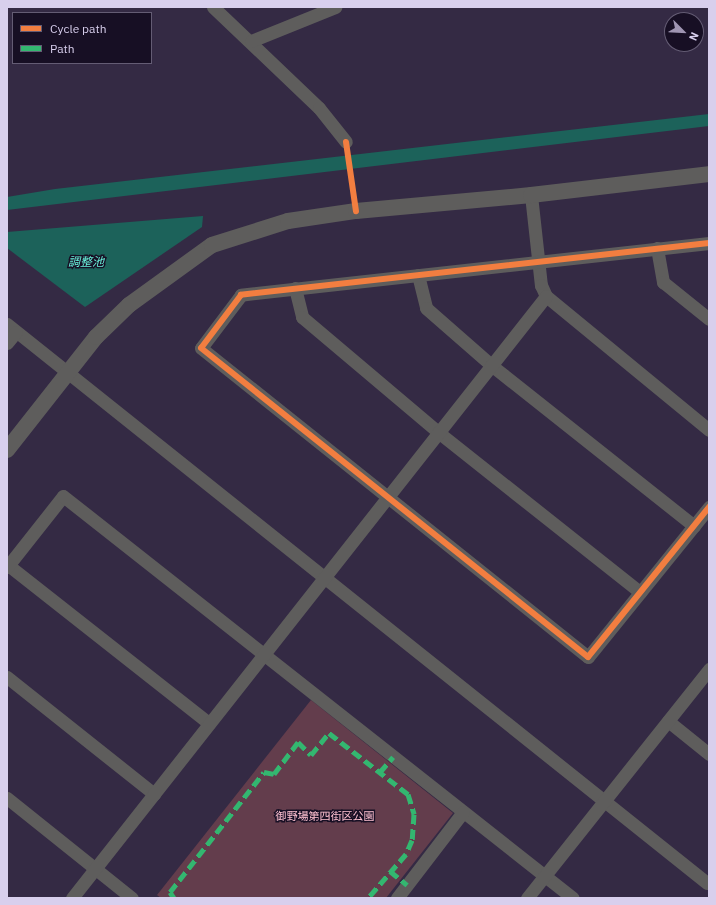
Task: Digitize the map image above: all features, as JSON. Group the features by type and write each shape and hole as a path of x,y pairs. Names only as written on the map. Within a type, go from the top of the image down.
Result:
{"street":[{"path":"214,7 319,108 346,142"},
{"path":"251,41 334,7"},
{"path":"7,450 96,337 129,305 212,245 288,221 356,211 531,195 709,174"},
{"path":"531,195 541,285 546,296 709,430"},
{"path":"709,243 295,288 241,296 201,348 386,498 588,657 709,507"},
{"path":"657,248 663,282 709,319"},
{"path":"418,275 426,308 491,365 694,526"},
{"path":"295,288 302,317 438,432 640,592"},
{"path":"72,898 546,296"},
{"path":"7,343 12,328 325,576 707,883"},
{"path":"209,723 8,566 63,496 463,812 546,875 573,898"},
{"path":"527,898 709,669"},
{"path":"7,677 154,794"},
{"path":"668,721 709,754"},
{"path":"7,798 132,898"},
{"path":"397,898 463,812"}],"green space":[{"name":"御野場第四街区公園","path":"311,700 453,813 386,898 161,898 157,895"}],"water":[{"path":"709,114 709,126 7,210 7,197 55,189"},
{"name":"調整池","path":"203,216 202,227 85,307 7,248 7,232"}],"marked path":[{"path":"174,898 170,892 264,772 274,774 298,742 311,755 329,733 408,794 414,814 412,840 406,854 368,898"},
{"path":"380,772 393,757"},
{"path":"390,871 407,885"}],"cycle path":[{"path":"346,142 356,211"},
{"path":"709,243 241,295 201,348 588,657 709,507"}]}
